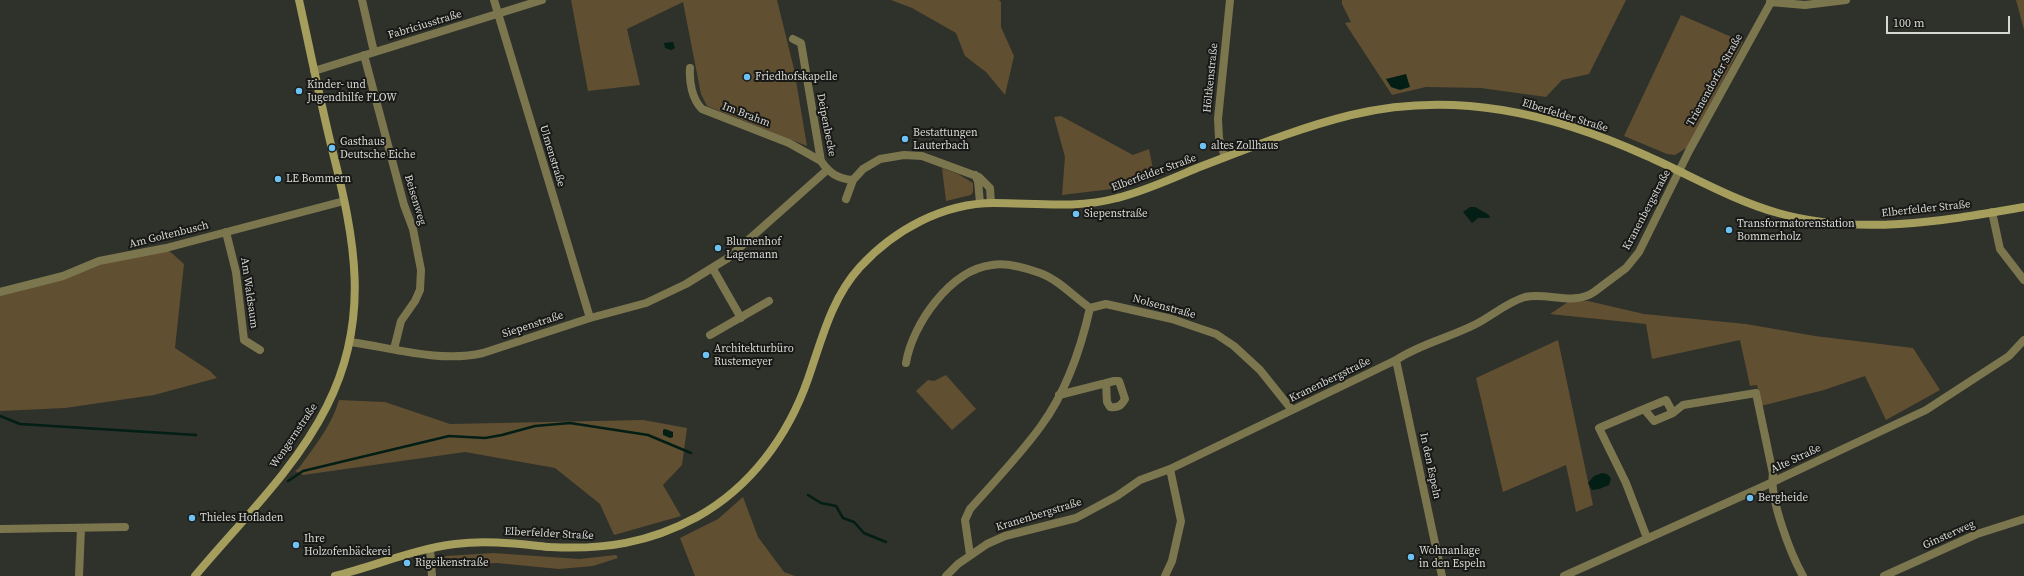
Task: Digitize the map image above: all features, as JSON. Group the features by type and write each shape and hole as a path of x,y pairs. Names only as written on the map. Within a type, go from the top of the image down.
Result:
{"main road":[{"name":"Wengernstraße","path":"195,576 280,477 317,424 338,383 351,342 356,304 356,280 352,242 299,0"},
{"name":"Elberfelder Straße","path":"335,576 430,549 475,542 511,543 569,548 614,546 668,530 710,510 737,489 756,470 776,445 800,400 833,308 845,286 861,266 882,246 920,222 948,210 980,203 1076,204 1104,202 1147,189 1225,157 1280,137 1351,115 1411,106 1471,105 1530,115 1615,142 1751,204 1776,213 1814,220 1854,224 1901,224 2024,207"}],"street":[{"path":"362,0 374,52"},
{"name":"Ulmenstraße","path":"494,0 590,318"},
{"name":"Fabriciusstraße","path":"314,70 542,0"},
{"name":"Höltkenstraße","path":"1225,157 1219,138 1218,119 1230,0"},
{"path":"1771,1 1805,5 1846,0"},
{"name":"Trienendorfer Straße","path":"1680,171 1689,151 1771,1"},
{"name":"Deipenbecke","path":"793,39 801,43 821,161 827,170"},
{"name":"Beisenweg","path":"364,55 404,205 413,229 421,270 420,290 415,301 401,321 394,349"},
{"name":"Im Brahm","path":"690,68 690,81 693,92 702,109 789,143 821,161"},
{"path":"846,199 853,180 863,169 880,159 904,155 931,159 975,175 984,180 990,188 991,203"},
{"path":"827,170 833,175 853,180"},
{"name":"Siepenstraße","path":"351,342 448,356 475,355 590,318 656,299 713,269 728,258 827,170"},
{"name":"Kranenbergstraße","path":"946,576 970,555 987,544 1005,536 1076,518 1117,496 1140,480 1170,469 1396,360 1411,350 1475,325 1520,298 1539,296 1574,299 1590,295 1626,268 1635,257 1680,171"},
{"path":"975,175 978,181 980,203"},
{"name":"Am Goltenbusch","path":"0,292 63,276 99,261 130,256 344,201"},
{"path":"1992,212 2000,249 2024,280"},
{"name":"Am Waldsaum","path":"226,232 236,272 244,340 260,350"},
{"path":"906,363 909,349 922,322 942,294 964,276 985,266 1001,264 1040,273 1051,278 1090,308 1083,337 1059,395 1041,426 970,509 965,520 970,555"},
{"path":"713,269 740,318"},
{"path":"710,335 769,301"},
{"name":"Nolsenstraße","path":"1090,308 1106,304 1172,319 1216,334 1234,346 1260,370 1292,410"},
{"name":"Alte Straße","path":"1564,576 1772,482 1926,410 2009,356 2024,340"},
{"name":"In den Espeln","path":"1396,360 1442,576"},
{"path":"1059,395 1106,384"},
{"path":"1644,409 1654,421 1672,413 1683,405 1756,393 1773,474 1772,482 1787,540 1803,576"},
{"path":"1647,538 1626,483 1599,428 1666,400 1672,413"},
{"path":"1165,576 1172,561 1181,520 1170,469"},
{"name":"Ginsterweg","path":"1884,576 1977,534 2024,519"},
{"path":"0,530 125,527"},
{"path":"79,576 81,528"},
{"path":"430,549 432,576"}],"shaded area":[{"path":"571,0 777,0 794,69 807,146 707,106 701,94 683,2 627,29 640,85 588,91"},
{"path":"891,0 999,0 1001,2 1001,27 1014,56 1005,95 986,72 965,56 956,33 912,8"},
{"path":"1342,0 1626,0 1589,74 1562,80 1546,97 1481,88 1426,87 1392,95 1345,23 1351,22 1342,4"},
{"path":"2016,0 2024,0 2024,30"},
{"path":"1681,15 1743,42 1688,147 1675,155 1667,154 1624,136"},
{"path":"673,42 675,48 671,50 665,48 664,43"},
{"path":"1406,74 1410,87 1400,90 1391,87 1386,79"},
{"path":"1061,116 1133,155 1149,149 1154,174 1120,188 1062,195 1065,157 1054,117"},
{"path":"942,168 958,174 973,183 973,192 971,195 946,201"},
{"path":"1470,207 1475,207 1489,215 1490,218 1478,218 1472,223 1463,212"},
{"path":"166,248 184,264 175,348 210,371 217,378 154,395 65,408 0,411 0,296 65,279 95,266"},
{"path":"1571,300 1588,301 1644,314 1746,324 1815,336 1913,348 1940,390 1886,420 1865,376 1824,390 1761,406 1757,385 1750,386 1740,340 1652,359 1646,324 1550,314"},
{"path":"1558,340 1593,505 1576,512 1566,465 1503,492 1476,378"},
{"path":"946,375 976,409 952,430 916,391 928,380 934,381"},
{"path":"339,400 385,402 450,424 643,420 687,428 682,465 663,485 681,516 614,535 600,504 555,468 465,452 303,475 295,471 299,468 322,436 332,418"},
{"path":"665,429 673,432 673,437 670,438 663,435 663,430"},
{"path":"1602,473 1607,474 1611,478 1609,485 1592,490 1588,483 1594,476"},
{"path":"743,497 758,537 784,572 795,576 695,576 680,538 718,519"},
{"path":"493,553 579,559 616,555 618,558 593,566 559,569 497,563 438,566 439,561 446,556"}],"waterway":[{"path":"0,416 20,424 196,435"},
{"path":"288,481 303,471 449,436 485,438 535,426 570,423 648,435 691,453"},
{"path":"808,495 821,503 836,506 843,518 854,522 864,533 886,542"}],"place":[{"name":"Friedhofskapelle","path":"747,77"},
{"name":"Kinder- und Jugendhilfe FLOW","path":"299,91"},
{"name":"Bestattungen Lauterbach","path":"905,139"},
{"name":"altes Zollhaus","path":"1203,146"},
{"name":"Gasthaus Deutsche Eiche","path":"332,148"},
{"name":"LE Bommern","path":"278,179"},
{"name":"Siepenstraße","path":"1076,214"},
{"name":"Transformatorenstation Bommerholz","path":"1729,230"},
{"name":"Blumenhof Lagemann","path":"718,248"},
{"name":"Architekturbüro Rustemeyer","path":"706,355"},
{"name":"Bergheide","path":"1750,498"},
{"name":"Thieles Hofladen","path":"192,518"},
{"name":"Ihre Holzofenbäckerei","path":"296,545"},
{"name":"Wohnanlage in den Espeln","path":"1411,557"},
{"name":"Rigeikenstraße","path":"407,563"}]}
